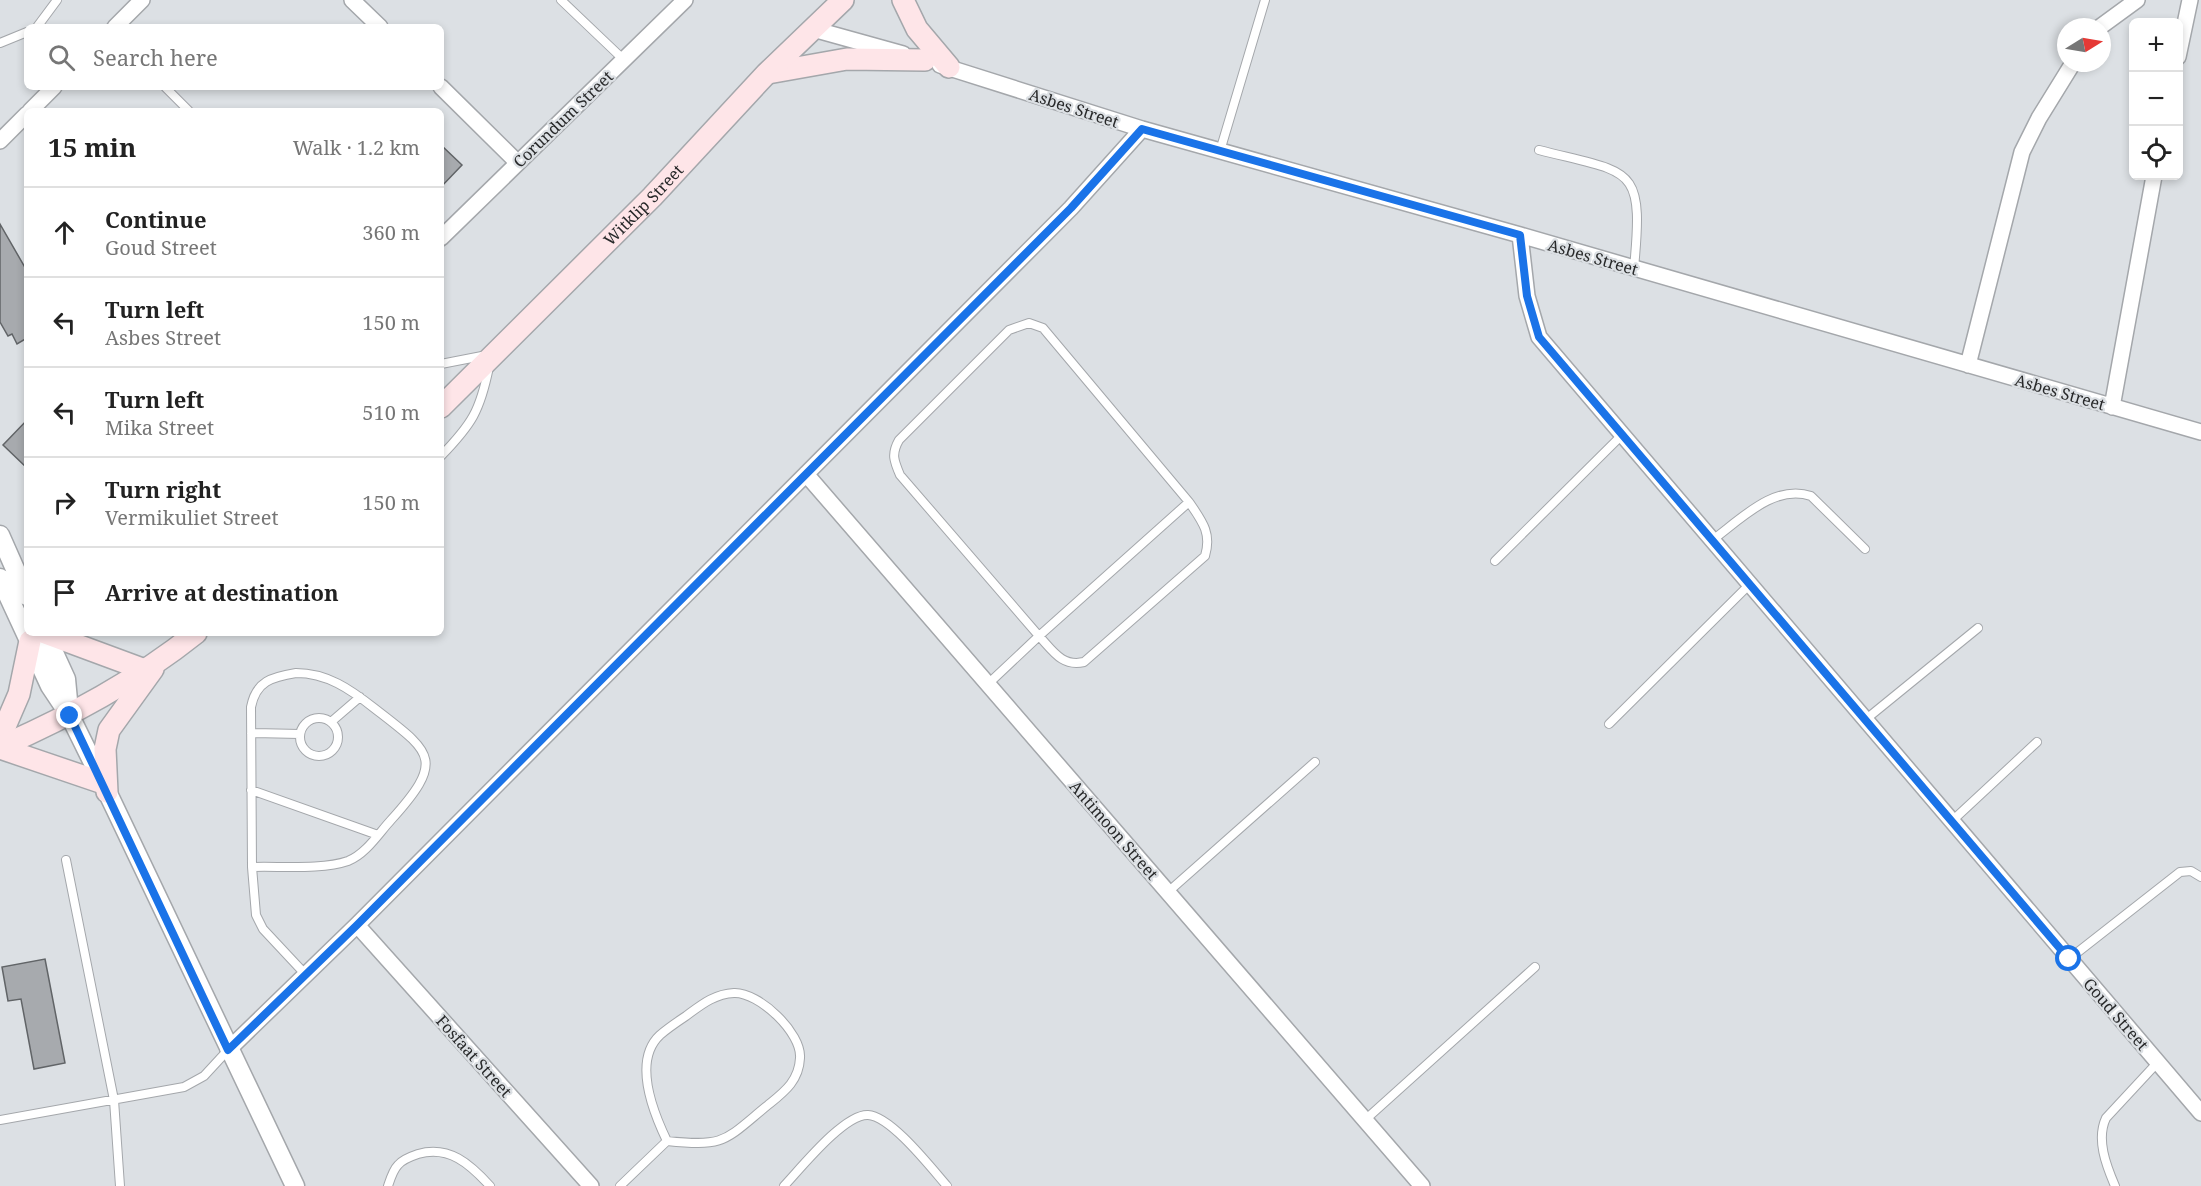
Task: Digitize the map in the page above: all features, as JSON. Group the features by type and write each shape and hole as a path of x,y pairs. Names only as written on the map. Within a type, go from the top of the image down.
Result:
{"main road":[{"name":"Witklip Street","path":"444,404 652,197 767,73 843,0"},
{"path":"903,0 916,30 949,68"},
{"path":"767,73 847,59 925,60"},
{"path":"0,738 40,636 151,667"},
{"path":"0,747 70,716 151,667 192,636"},
{"path":"0,747 105,787 105,749 109,730 151,667"}],"street":[{"path":"118,24 142,0"},
{"path":"352,0 377,24"},
{"name":"Corundum Street","path":"444,235 685,0"},
{"path":"2111,19 2137,0"},
{"path":"2183,33 2190,0"},
{"name":"Asbes Street","path":"813,29 925,60 1142,129 1520,235 2201,432"},
{"path":"1968,365 2022,152 2038,118 2067,72"},
{"path":"33,108 51,90"},
{"path":"444,90 518,163"},
{"path":"0,141 24,117"},
{"path":"228,1050 357,925 1071,208 1142,129"},
{"path":"2112,407 2153,180"},
{"name":"Goud Street","path":"1520,235 1527,296 1539,337 1621,436 2201,1113"},
{"name":"Antimoon Street","path":"806,474 1422,1186"},
{"path":"0,535 24,589"},
{"path":"0,578 24,613"},
{"path":"40,636 66,679 70,716 295,1186"},
{"name":"Fosfaat Street","path":"357,925 591,1186"}],"lane":[{"path":"39,24 57,0"},
{"path":"561,0 624,60"},
{"path":"1220,151 1265,0"},
{"path":"0,43 24,33"},
{"path":"168,90 186,108"},
{"path":"1539,150 1615,169 1627,178 1637,196 1638,220 1634,268"},
{"path":"1029,324 1043,328 1189,502 1205,527 1208,537 1205,556 1084,662 1074,664 1063,662 1039,636 900,475 893,449 898,440 1009,330 1029,324"},
{"path":"444,363 492,355 482,401 468,429 444,453"},
{"path":"1496,561 1621,436"},
{"path":"1711,541 1765,502 1779,495 1796,493 1811,496 1865,549"},
{"path":"988,684 1189,502"},
{"path":"1609,724 1749,585"},
{"path":"1865,720 1978,628"},
{"path":"252,867 347,861 358,856 416,793 425,774 426,765 416,741 360,697 333,681 313,673 274,677 262,683 254,695 251,790 252,867 256,915 263,929 306,975"},
{"path":"331,722 360,697"},
{"path":"318,717 331,722 335,727 338,740 332,752 326,755 312,755 307,752 302,747 300,734 306,722 318,717"},
{"path":"251,733 300,734"},
{"path":"1952,821 2037,742"},
{"path":"1168,892 1315,762"},
{"path":"251,790 378,835"},
{"path":"66,860 114,1100 120,1185 111,1186"},
{"path":"2069,959 2180,872 2191,871 2201,877"},
{"path":"1365,1120 1535,967"},
{"path":"620,1186 668,1141 706,1145 724,1141 792,1086 800,1058 798,1047 780,1018 757,997 735,993 712,997 658,1036 646,1069 649,1098 668,1141"},
{"path":"0,1120 164,1092 196,1082 228,1050"},
{"path":"2115,1186 2101,1140 2102,1127 2106,1118 2158,1062"},
{"path":"784,1186 845,1124 866,1114 875,1116 903,1135 947,1186"},
{"path":"388,1186 398,1165 414,1155 432,1150 451,1154 474,1168 490,1186"}],"building":[{"path":"444,148 462,165 444,184"},
{"path":"0,224 24,266 24,340 17,344 12,334 8,336 0,322"},
{"path":"24,423 24,465 3,445"},
{"path":"45,959 65,1063 34,1069 21,999 8,1001 2,967"}],"route":[{"path":"70,716 228,1050 357,925 1071,208 1116,155 1142,129 1520,235 1523,278 1531,317 1539,337 2069,959"}]}
